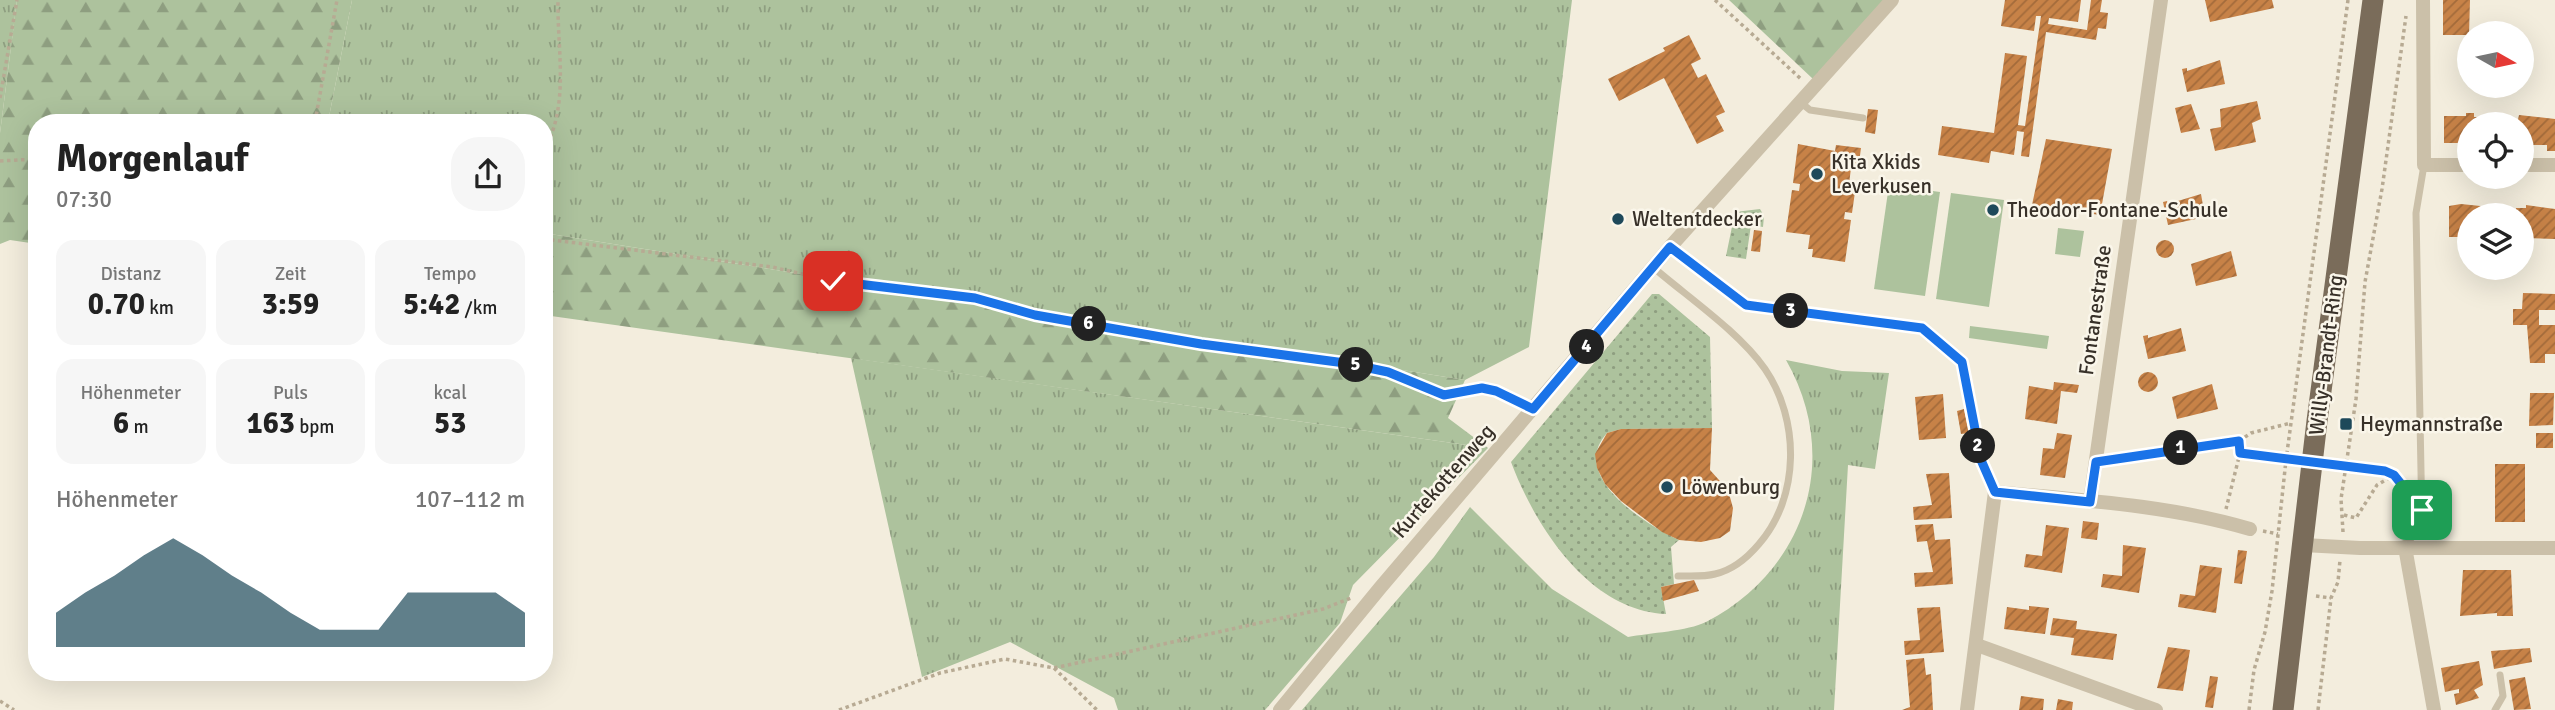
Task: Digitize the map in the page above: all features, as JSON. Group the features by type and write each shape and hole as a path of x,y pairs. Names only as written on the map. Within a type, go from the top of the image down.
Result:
{"main road":[{"name":"Willy-Brandt-Ring","path":"2283,710 2374,0"}],"street":[{"name":"Kurtekottenweg","path":"1280,710 1380,588 1670,247 1892,0"},
{"name":"Fontanestraße","path":"2090,502 2161,0"},
{"path":"2423,0 2424,165 2457,165"},
{"path":"2534,164 2555,164"},
{"path":"1967,710 1995,492 2224,521 2250,529"},
{"path":"2303,545 2555,548"},
{"path":"2405,547 2434,710"},
{"path":"1977,645 2157,710"}],"lane":[{"path":"1800,101 1810,110 1863,118"},
{"path":"2405,547 2422,523 2416,213 2424,165"},
{"path":"1654,268 1746,348 1765,369 1782,400 1790,437 1791,464 1786,494 1766,536 1746,559 1717,574 1678,576"},
{"path":"2495,710 2503,696 2500,675"}],"path":[{"path":"0,98 17,0"},
{"path":"317,114 337,0"},
{"path":"553,136 562,64 558,0"},
{"path":"1715,0 1811,88"},
{"path":"2249,710 2254,670 2265,632 2272,591 2291,423 2348,0"},
{"path":"2394,475 2377,485 2356,518 2344,515 2341,499 2356,399 2365,282 2382,188 2406,13"},
{"path":"0,161 28,159"},
{"path":"553,240 772,267 833,281 975,298 1035,315 1201,344 1301,356 1388,372 1444,395 1482,388 1496,391 1533,409"},
{"path":"1670,247 1746,305 1922,328 1962,362 1981,460 1995,492"},
{"path":"2096,462 2239,441 2250,433 2291,423"},
{"path":"2224,521 2240,453 2239,441"},
{"path":"2240,453 2385,471 2394,475 2422,510"},
{"path":"2318,710 2331,598 2338,582"},
{"path":"839,710 940,673 1005,659 1054,667 1323,609 1380,588"},
{"path":"1054,667 1097,710"},
{"path":"0,701 14,710"}],"green space":[{"path":"0,0 17,0 0,133"},
{"path":"17,0 352,0 330,114 28,114 28,243 10,240 0,244 0,133"},
{"path":"352,0 1572,0 1529,347 1465,380 553,234 553,114 330,114"},
{"path":"1729,0 1884,0 1813,79"},
{"path":"1889,185 1940,192 1925,296 1874,289"},
{"path":"1951,193 2004,200 1989,307 1936,299"},
{"path":"1760,209 1764,216 1763,227 1751,225 1746,259 1726,256 1735,212"},
{"path":"2058,228 2084,231 2080,257 2055,254"},
{"path":"553,234 1465,380 1448,418 1488,448 553,316"},
{"path":"1652,294 1659,294 1710,337 1712,428 1621,429 1607,433 1598,449 1597,466 1604,482 1616,497 1648,523 1679,540 1671,547 1674,584 1661,587 1666,614 1638,609 1613,598 1589,581 1550,537 1521,487 1511,462"},
{"path":"1970,326 2049,336 2047,349 1969,338"},
{"path":"851,358 1488,448 1353,585 1340,623 1265,710 1118,710 1114,698 1010,642 922,677"},
{"path":"1786,360 1842,371 1889,373 1875,469 1848,465 1834,710 1302,710 1434,557 1470,507 1552,589 1628,637 1698,625 1740,600 1769,573 1790,542 1805,508 1812,472 1811,435 1803,397"}],"building":[{"path":"2005,0 2081,0 2078,22 2049,18 2048,24 2087,30 2091,0 2102,0 2100,12 2108,13 2106,29 2098,28 2096,40 2046,32 2029,157 2021,156 2024,132 2017,131 2014,155 1991,151 1989,163 1938,155 1942,126 1994,133 2005,53 2027,56 2018,125 2025,126 2041,16 2036,16 2034,31 2001,26"},
{"path":"2205,0 2272,0 2274,8 2210,22"},
{"path":"2443,0 2470,0 2469,21 2457,21 2457,35 2443,35"},
{"path":"1689,35 1701,59 1691,64 1698,78 1706,74 1725,112 1716,116 1724,131 1697,144 1664,78 1619,101 1608,79 1665,51 1663,48"},
{"path":"2220,60 2225,84 2187,92 2182,69 2187,68 2187,71"},
{"path":"2257,101 2261,119 2252,123 2256,142 2215,151 2210,129 2221,127 2220,109"},
{"path":"2191,104 2200,129 2181,133 2175,108"},
{"path":"1868,109 1878,110 1875,134 1865,132"},
{"path":"2444,116 2457,116 2457,143 2444,143"},
{"path":"2534,117 2555,119 2555,151 2547,151 2547,145 2534,145"},
{"path":"2046,139 2112,149 2100,215 2032,205"},
{"path":"1798,144 1835,151 1836,145 1861,148 1858,170 1851,168 1849,184 1856,185 1852,213 1845,212 1844,219 1851,220 1845,262 1812,257 1813,249 1808,249 1810,235 1786,232 1792,190 1799,191 1800,184 1793,183"},
{"path":"2201,194 2205,217 2168,225 2163,202 2167,201 2168,204"},
{"path":"2457,205 2457,237 2449,237 2449,206"},
{"path":"2534,206 2555,209 2555,239 2534,238"},
{"path":"1754,230 1762,231 1760,252 1751,251"},
{"path":"2165,240 2171,243 2174,249 2171,255 2165,258 2159,255 2156,249 2159,243"},
{"path":"2231,251 2237,276 2196,286 2191,264"},
{"path":"2523,293 2555,294 2555,310 2539,310 2539,325 2555,325 2555,354 2545,354 2545,363 2530,363 2527,325 2513,325 2513,309 2522,309"},
{"path":"2181,328 2186,351 2148,359 2143,336 2148,335 2148,338"},
{"path":"2148,372 2155,375 2158,382 2155,389 2148,392 2141,389 2138,382 2141,375"},
{"path":"2054,382 2079,385 2077,393 2061,391 2057,424 2025,419 2029,386 2053,390"},
{"path":"2212,384 2218,409 2177,419 2172,397"},
{"path":"2530,393 2554,393 2553,425 2529,426"},
{"path":"1943,394 1946,438 1919,440 1915,397"},
{"path":"1964,409 1969,433 1961,434 1957,411"},
{"name":"Löwenburg","path":"1712,428 1710,470 1728,490 1733,508 1730,531 1720,538 1701,542 1679,540 1662,532 1621,501 1605,484 1597,468 1595,454 1607,433 1621,429"},
{"path":"2057,433 2072,435 2065,478 2040,475 2043,448 2054,449"},
{"path":"2536,433 2553,433 2553,448 2536,448"},
{"path":"2495,464 2525,464 2525,522 2495,522"},
{"path":"1949,473 1952,518 1914,520 1913,507 1932,505 1926,474"},
{"path":"2083,521 2099,523 2097,540 2081,538"},
{"path":"1933,524 1935,540 1950,539 1953,584 1915,587 1914,573 1933,572 1927,541 1917,542 1915,525"},
{"path":"2046,525 2069,528 2062,573 2024,567 2026,554 2042,556"},
{"path":"2123,545 2146,548 2139,593 2101,587 2103,574 2122,576"},
{"path":"2238,550 2247,551 2242,584 2234,583"},
{"path":"2200,565 2222,568 2216,613 2178,607 2180,594 2195,596"},
{"path":"2463,570 2511,570 2513,616 2497,616 2497,613 2460,616"},
{"path":"1694,580 1699,591 1663,601 1661,587"},
{"path":"2029,606 2049,608 2045,634 2004,629 2007,607 2029,610"},
{"path":"1940,607 1944,652 1905,655 1904,641 1920,640 1917,608"},
{"path":"2053,618 2077,621 2076,629 2117,634 2113,660 2071,655 2074,638 2050,635"},
{"path":"2168,647 2190,650 2183,691 2157,688"},
{"path":"2530,648 2532,662 2494,669 2491,651"},
{"path":"1924,658 1926,675 1931,674 1933,710 1902,710 1910,707 1906,660"},
{"path":"2479,661 2483,685 2474,690 2479,698 2456,705 2454,694 2459,693 2459,689 2445,692 2441,668"},
{"path":"2210,676 2218,677 2213,708 2205,707"},
{"path":"2525,677 2531,709 2514,710 2509,680"},
{"path":"2021,696 2044,699 2043,710 2019,710"},
{"path":"2058,699 2073,702 2072,710 2056,710"}],"place":[{"name":"Kita Xkids Leverkusen","path":"1817,174"},
{"name":"Theodor-Fontane-Schule","path":"1993,210"},
{"name":"Weltentdecker","path":"1618,219"},
{"name":"Heymannstraße","path":"2346,424"},
{"name":"Löwenburg","path":"1667,487"}],"route":[{"path":"833,281 874,283 913,291 975,298 1035,315 1238,350 1345,363 1388,372 1444,395 1456,395 1482,388 1496,391 1533,409 1670,247 1746,305 1922,328 1962,362 1981,460 1995,492 2090,502 2096,462 2239,441 2240,453 2385,471 2394,475 2422,510"}]}
